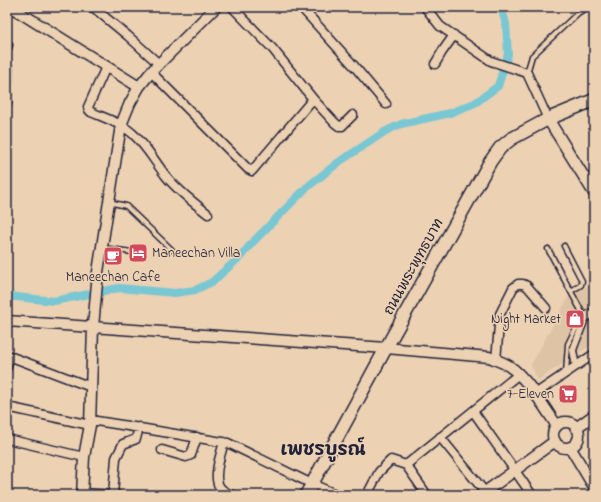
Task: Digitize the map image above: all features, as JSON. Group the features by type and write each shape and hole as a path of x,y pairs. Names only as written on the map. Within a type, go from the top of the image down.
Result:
{"main road":[{"name":"ถนนพระพุทธบาท","path":"309,490 386,348 490,162 500,148 511,139 548,119 594,100"}],"street":[{"path":"11,7 24,10 106,67 139,87"},
{"path":"80,7 94,8 159,64"},
{"path":"117,495 82,494 84,457 90,423 93,327 98,272 121,125 130,103 139,87 151,72 216,7"},
{"path":"232,7 272,48 313,99 335,123 342,126 353,115"},
{"path":"301,7 386,104"},
{"path":"425,7 440,26 490,61 527,73 548,119 594,192"},
{"path":"435,64 454,35"},
{"path":"7,66 7,104"},
{"path":"106,67 88,107 91,112 121,125 133,133 181,193 208,214"},
{"path":"151,72 243,164 252,171 313,99"},
{"path":"496,360 500,314 513,288 518,284 527,286 546,308"},
{"path":"576,366 573,350 585,319 594,313"},
{"path":"7,321 386,348 489,357 510,366 519,374 557,426"},
{"path":"535,394 594,354"},
{"path":"7,367 9,356 91,387"},
{"path":"406,465 519,374"},
{"path":"7,407 90,423 139,427 228,442 309,490 338,495"},
{"path":"473,411 532,495"},
{"path":"576,428 594,415"},
{"path":"566,422 570,423 576,428 578,432 578,439 576,443 566,448 560,446 553,437 557,426 560,423 566,422"},
{"path":"114,494 116,458 123,444 136,440 139,427"},
{"path":"162,450 186,457 191,455 197,437"},
{"path":"440,437 483,494 555,441"},
{"path":"7,439 84,457"},
{"path":"224,442 217,470 217,481 222,490 232,495"},
{"path":"570,447 594,487"},
{"path":"367,495 379,472 392,460 406,465 427,495"}],"lane":[{"path":"527,73 532,56 578,13 587,7"},
{"path":"109,202 126,206 172,250"},
{"path":"564,246 582,281 581,285 571,291"},
{"path":"102,248 132,252"},
{"path":"548,249 584,316"},
{"path":"566,374 568,344 584,316 594,309"}],"shaded area":[{"name":"Night Market","path":"594,283 594,343 538,380 531,365 569,296"}],"waterway":[{"path":"7,296 54,301 119,288 175,293 195,290 212,282 241,256 306,188 339,162 386,131 401,124 450,113 475,103 498,86 508,54 506,24 501,7"}],"place":[{"name":"Maneechan Villa","path":"138,253"},
{"name":"Maneechan Cafe","path":"113,256"},
{"name":"Night Market","path":"575,319"},
{"name":"7-Eleven","path":"568,394"}],"district":[{"name":"เพชรบูรณ์","path":"323,451"}]}
